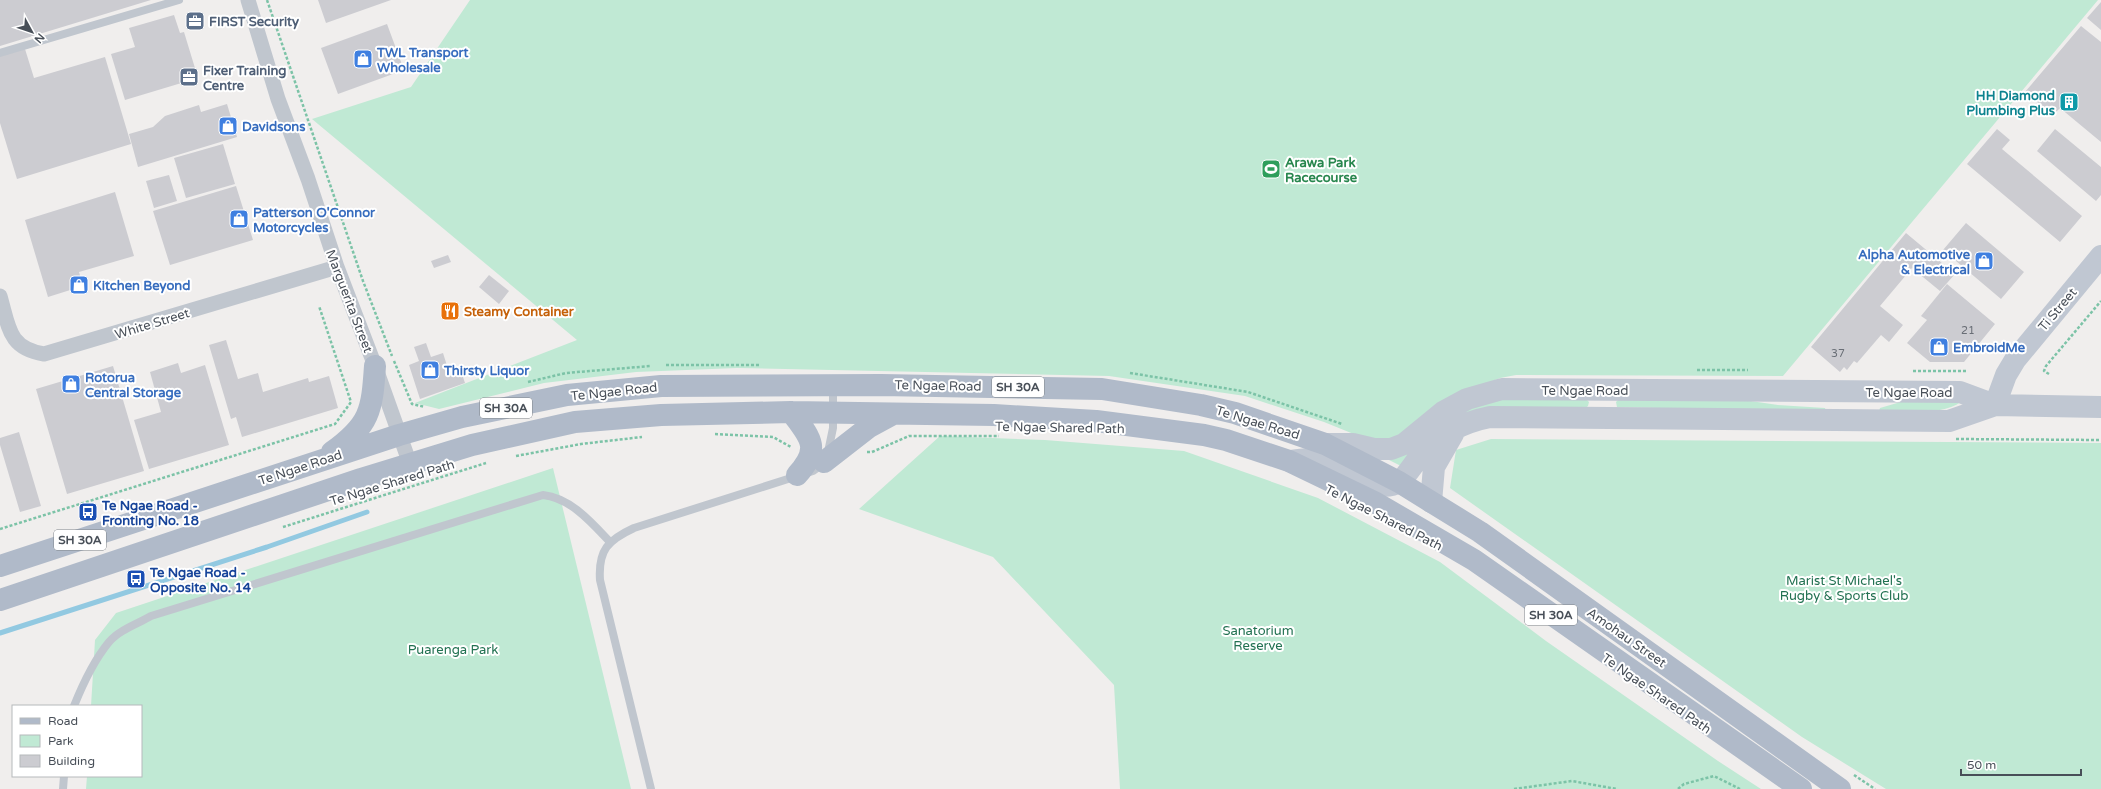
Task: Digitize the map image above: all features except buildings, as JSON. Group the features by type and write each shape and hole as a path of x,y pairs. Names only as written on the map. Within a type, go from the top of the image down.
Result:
{"main road":[{"path":"320,460 353,437 366,418 373,398 375,366"},
{"name":"Te Ngae Road","path":"0,566 399,435 470,415 567,395 614,389 661,386 833,385 1102,389 1202,405 1235,413 1325,444"},
{"path":"791,412 810,437 812,443 810,457 797,475"},
{"name":"Te Ngae Road","path":"0,600 361,479 472,445 575,422 661,415 791,412 994,415 1096,421 1161,428 1219,438 1289,461"},
{"path":"824,462 869,427 894,414"},
{"name":"Amohau Street","path":"1325,444 1399,482 1480,532 1840,789"},
{"name":"Amohau Street","path":"1289,461 1376,503 1474,560 1801,789"}],"street":[{"name":"Marguerita Street","path":"248,0 278,99 308,179 337,267 375,366 410,464"},
{"name":"Ti Street","path":"1995,405 2006,375 2015,360 2101,256"},
{"name":"White Street","path":"0,296 11,333 18,344 30,352 44,354 337,267"},
{"name":"Te Ngae Road","path":"1325,444 1353,444 1374,449 1391,449 1404,444 1443,412 1467,399 1502,389 1960,392 1995,405 2101,407"},
{"path":"1603,418 1604,390"},
{"path":"1836,392 1837,420"},
{"name":"Te Ngae Road","path":"1289,461 1320,459 1371,484 1383,485 1399,482 1423,452 1440,438 1472,420 1490,417 1949,421 1995,405"},
{"path":"1431,502 1431,481 1434,467 1457,428"}],"lane":[{"path":"0,53 179,0"},
{"path":"651,789 600,580 601,558 604,550 610,542 634,528 813,471 824,462 832,441 834,413 833,385"},
{"path":"74,705 82,687 109,642 124,630 151,616 543,495 553,496 583,514 610,542"},
{"path":"63,789 64,777"}],"path":[{"path":"267,0 378,322 412,404 424,407 431,405"},
{"path":"2049,374 2044,371 2046,366 2101,301"},
{"path":"0,529 335,424 351,402 319,306"},
{"path":"665,366 761,365"},
{"path":"521,384 566,373 657,366"},
{"path":"1696,370 1756,370"},
{"path":"1128,373 1248,392 1296,407 1348,427"},
{"path":"711,434 773,437 798,450"},
{"path":"512,457 581,444 646,436"},
{"name":"Te Ngae Shared Path","path":"865,452 872,452 909,436 1004,436"},
{"name":"Te Ngae Shared Path","path":"281,528 489,462"},
{"path":"1678,789 1684,784 1714,776 1740,789"},
{"path":"1514,789 1572,781 1617,789"}],"green space":[{"name":"Arawa Park Racecourse","path":"470,0 2098,0 1783,376 1516,375 1500,378 1470,390 1396,438 1366,439 1324,422 1245,396 1109,376 737,368 636,372 544,383 439,409 415,403 577,340 312,119 411,87"},
{"path":"1496,398 1586,399 1589,402 1588,406 1584,409 1494,407 1403,467 1387,459 1439,418"},
{"path":"1620,398 1737,399 1778,405 1825,408 1826,412 1617,407 1616,402"},
{"path":"1904,401 1961,402 1953,406 1933,411 1879,411 1880,408"},
{"name":"Sanatorium Reserve","path":"940,436 1045,440 1184,451 1318,498 1440,562 1546,641 1718,761 1761,789 1120,789 1114,685 993,557 859,509"},
{"name":"Marist St Michael's Rugby & Sports Club","path":"1491,439 2101,443 2101,789 1886,789 1802,737 1450,488 1456,450"},
{"name":"Puarenga Park","path":"553,468 631,789 86,789 87,777 142,777 142,705 91,705 95,640 116,613"}],"waterway":[{"path":"0,633 267,547 367,512"}],"place":[{"name":"FIRST Security","path":"195,21"},
{"name":"TWL Transport Wholesale","path":"363,59"},
{"name":"Fixer Training Centre","path":"189,77"},
{"name":"HH Diamond Plumbing Plus","path":"2069,102"},
{"name":"Davidsons","path":"228,126"},
{"name":"Arawa Park Racecourse","path":"1271,169"},
{"name":"Patterson O'Connor Motorcycles","path":"239,219"},
{"name":"Alpha Automotive & Electrical","path":"1984,261"},
{"name":"Kitchen Beyond","path":"79,285"},
{"name":"Steamy Container","path":"450,311"},
{"name":"EmbroidMe","path":"1939,347"},
{"name":"Thirsty Liquor","path":"430,370"},
{"name":"Rotorua Central Storage","path":"71,384"},
{"name":"Te Ngae Road - Fronting No. 18","path":"88,512"},
{"name":"Te Ngae Road - Opposite No. 14","path":"136,579"}]}
